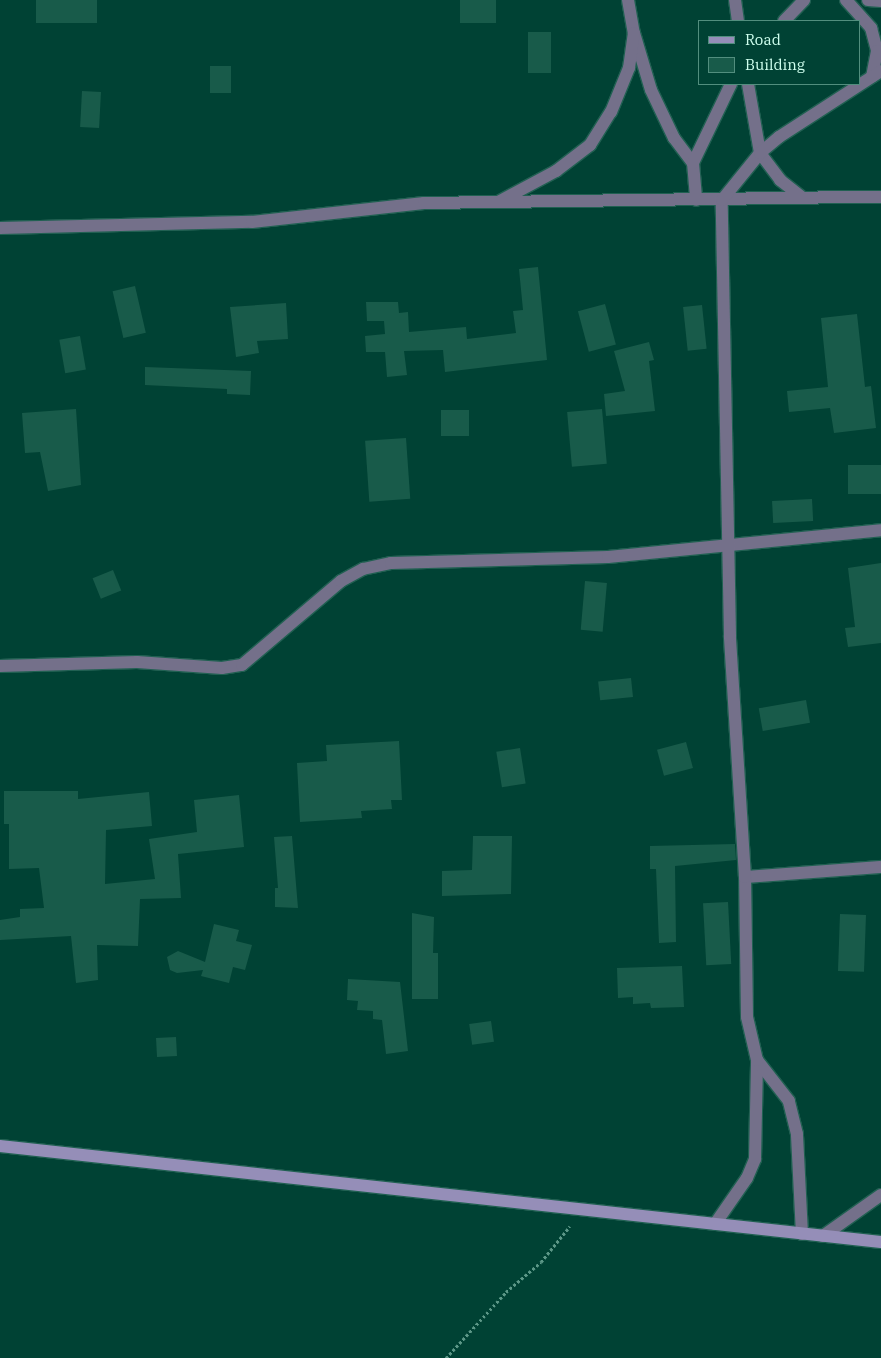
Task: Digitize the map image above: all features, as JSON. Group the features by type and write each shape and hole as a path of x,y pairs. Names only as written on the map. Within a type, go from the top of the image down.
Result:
{"street":[{"path":"735,0 738,20"},
{"path":"785,20 804,0"},
{"path":"846,0 871,28 877,51 876,74 861,84"},
{"path":"868,0 881,1"},
{"path":"631,1 634,33 651,90 674,138 693,162"},
{"path":"498,202 556,171 590,145 611,112 629,68 634,33"},
{"path":"696,200 693,162 731,85"},
{"path":"748,85 760,153 780,180 803,198"},
{"path":"715,1224 747,1178 755,1159 757,1060 747,1017 745,877 730,636 722,200 760,153 779,137 859,85"},
{"path":"0,228 252,222 424,203 881,197"},
{"path":"0,666 138,662 222,668 242,665 328,591 363,569 391,563 608,556 729,542 881,530"},
{"path":"745,877 881,867"},
{"path":"757,1060 789,1101 797,1134 802,1234"},
{"path":"0,1146 881,1242"},
{"path":"824,1236 881,1194"}],"path":[{"path":"446,1358 506,1292 541,1262 561,1240 581,1209"}],"building":[{"path":"36,0 97,0 97,23 36,23"},
{"path":"460,0 496,0 496,23 460,23"},
{"path":"528,32 551,32 551,73 528,73"},
{"path":"210,66 231,66 231,93 210,93"},
{"path":"82,91 101,92 99,128 80,127"},
{"path":"538,267 547,360 445,372 443,350 404,351 407,375 387,377 385,352 366,352 365,336 385,334 384,321 367,321 366,302 398,302 399,313 408,312 409,332 466,327 467,339 516,333 513,311 523,310 519,269"},
{"path":"135,286 146,333 123,338 113,291"},
{"path":"286,303 288,339 257,341 259,353 236,357 230,307"},
{"path":"605,304 616,345 589,352 578,311"},
{"path":"702,305 707,349 688,351 683,307"},
{"path":"857,314 865,387 871,386 876,428 834,433 830,408 789,412 787,391 828,387 821,318"},
{"path":"80,336 86,369 65,373 59,340"},
{"path":"649,342 654,360 649,361 655,411 606,416 604,394 625,391 614,351"},
{"path":"145,367 251,371 250,395 227,394 227,389 145,385"},
{"path":"76,409 81,485 48,491 40,452 25,453 22,413"},
{"path":"602,409 607,464 572,467 567,412"},
{"path":"441,410 469,410 469,436 441,436"},
{"path":"406,438 410,499 369,502 365,441"},
{"path":"848,465 881,465 881,494 848,494"},
{"path":"812,499 813,521 773,523 772,501"},
{"path":"881,563 881,643 848,647 845,628 855,627 848,568"},
{"path":"113,570 121,590 101,599 93,578"},
{"path":"585,581 607,583 603,632 581,630"},
{"path":"631,678 633,697 600,700 598,681"},
{"path":"806,700 810,723 763,731 759,708"},
{"path":"399,741 402,800 391,800 392,809 361,811 362,818 300,822 297,763 327,761 326,745"},
{"path":"686,742 693,768 664,776 657,750"},
{"path":"520,748 526,784 502,787 496,752"},
{"path":"4,791 78,791 78,799 149,792 152,826 106,830 105,884 155,879 149,839 197,832 194,800 239,795 244,847 178,854 181,898 140,899 138,946 97,945 98,980 76,983 71,936 0,940 0,920 20,917 20,909 44,908 39,868 9,869 9,824 4,824"},
{"path":"292,836 298,908 275,907 275,888 278,888 274,837"},
{"path":"473,836 512,836 511,894 442,896 442,871 472,870"},
{"path":"735,844 736,860 675,866 676,942 659,943 656,869 650,869 650,846"},
{"path":"728,902 731,964 706,965 703,903"},
{"path":"412,913 434,917 433,953 438,953 438,999 412,999"},
{"path":"840,914 866,915 864,972 838,971"},
{"path":"214,924 239,930 236,941 252,945 245,970 233,967 229,983 201,976 203,970 177,973 170,970 167,957 178,951 205,962"},
{"path":"682,966 684,1007 651,1008 650,1003 633,1004 633,997 618,998 617,968"},
{"path":"348,979 400,982 408,1051 386,1054 382,1020 373,1019 373,1011 357,1010 358,1001 347,1000"},
{"path":"491,1021 494,1042 472,1045 469,1024"},
{"path":"176,1037 177,1056 157,1057 156,1038"}]}
